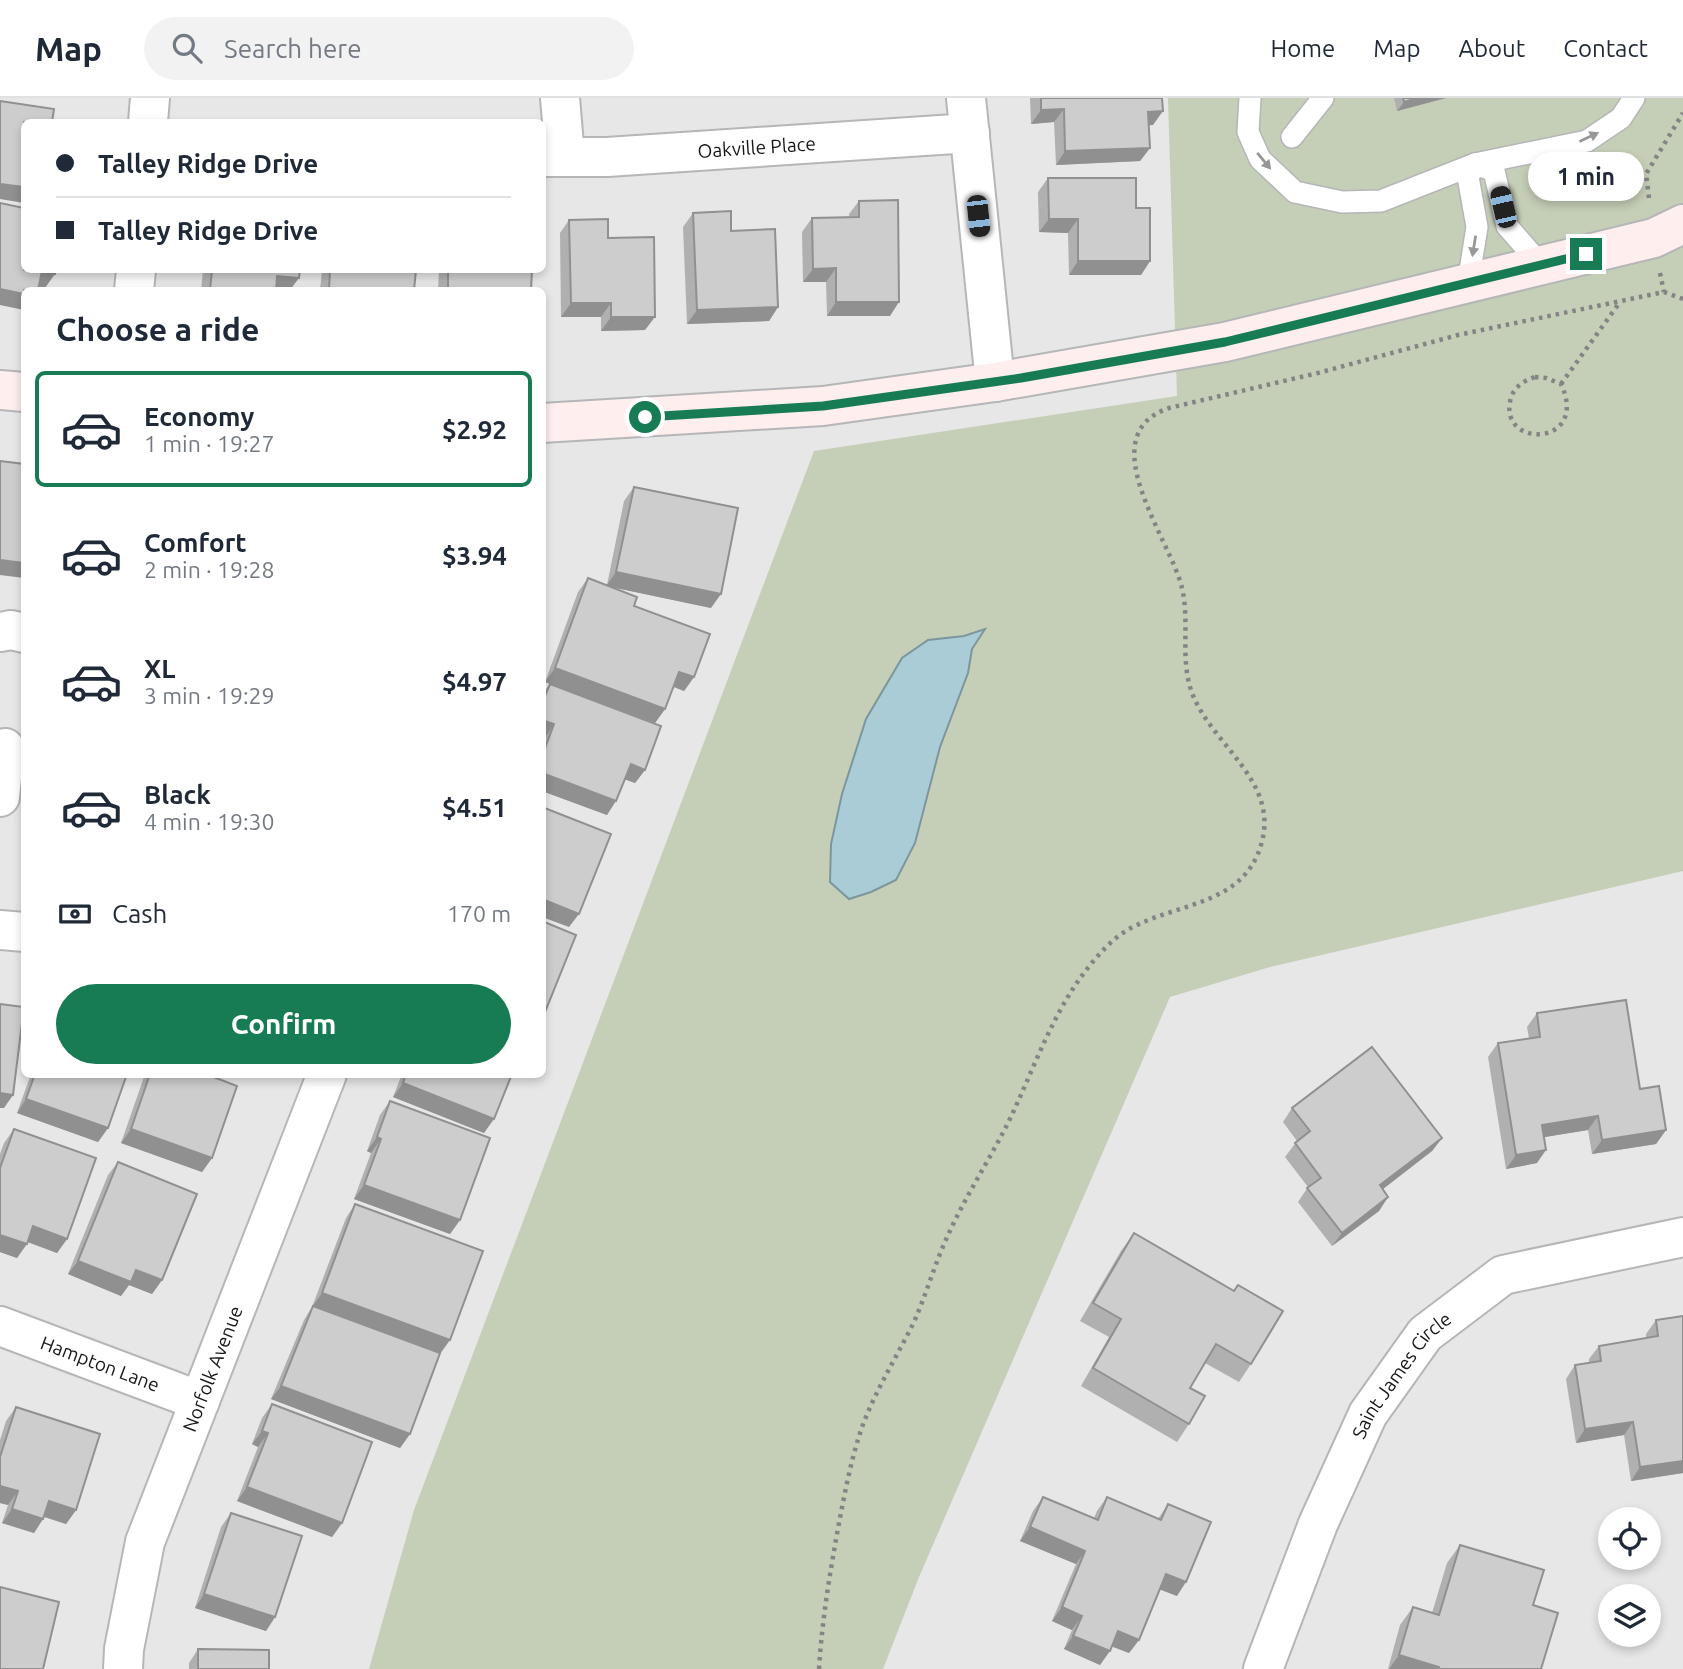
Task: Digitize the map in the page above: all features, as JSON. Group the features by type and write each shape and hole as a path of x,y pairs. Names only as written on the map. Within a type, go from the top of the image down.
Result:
{"street":[{"path":"148,119 150,98"},
{"path":"554,157 560,98"},
{"path":"968,115 995,382"},
{"name":"Oakville Place","path":"554,157 607,157 968,115"},
{"path":"546,423 823,406 995,382 1225,342 1673,233"},
{"path":"0,390 21,392"},
{"path":"0,632 11,630 21,632"},
{"path":"0,796 10,746"},
{"path":"0,930 21,932"},
{"name":"Norfolk Avenue","path":"123,1669 124,1649 145,1542 325,1078"},
{"name":"Saint James Circle","path":"1263,1669 1318,1524 1368,1414 1425,1334 1503,1275 1683,1237"},
{"name":"Hampton Lane","path":"0,1326 200,1401"}],"lane":[{"path":"1250,98 1248,132 1260,159 1295,192 1342,202 1381,201 1475,164 1587,141 1621,118 1634,98"},
{"path":"1292,137 1323,98"},
{"path":"1475,164 1494,171 1507,226 1541,265"},
{"path":"1468,283 1477,227 1468,177 1475,164"}],"path":[{"path":"820,1669 830,1565 863,1425 881,1381 914,1321 946,1239 1007,1124 1056,1017 1078,979 1113,940 1137,925 1225,892 1249,870 1261,847 1264,818 1259,795 1239,759 1202,714 1191,691 1185,664 1186,628 1181,585 1145,501 1137,471 1135,446 1140,428 1157,412 1169,408 1318,373 1458,335 1664,292 1683,299"},
{"path":"1560,384 1620,301"},
{"path":"1535,377 1560,384 1567,405 1561,426 1553,432 1542,434 1529,434 1518,429 1511,420 1508,408 1517,387 1535,377"}],"green space":[{"path":"1168,98 1683,98 1683,871 1270,967 1170,997 919,1577 883,1669 369,1669 414,1510 814,451 1177,396"}],"water":[{"path":"985,629 972,649 968,673 940,747 915,843 896,880 849,899 830,882 831,844 842,794 866,719 902,658 928,640 964,636"}],"building":[{"path":"1041,98 1162,98 1163,111 1148,112 1150,148 1065,151 1064,109 1041,110"},
{"path":"0,101 54,109 52,119 21,119 21,187 0,184"},
{"path":"1048,178 1136,178 1136,208 1150,208 1150,261 1078,261 1078,219 1049,219"},
{"path":"898,200 899,302 836,302 836,268 813,269 812,218 859,217 859,201"},
{"path":"0,203 21,207 21,273 42,273 39,287 21,287 21,293 0,289"},
{"path":"731,211 731,231 775,229 778,307 697,310 693,213"},
{"path":"608,219 608,238 654,237 655,317 611,317 611,303 571,303 569,220"},
{"path":"212,273 300,273 299,278 277,276 276,287 210,287"},
{"path":"330,273 416,273 414,287 329,287"},
{"path":"448,273 532,273 531,287 448,287"},
{"path":"0,461 21,464 21,563 0,560"},
{"path":"634,487 738,508 721,594 616,572"},
{"path":"588,578 637,597 634,606 710,634 694,677 679,672 665,709 555,668"},
{"path":"550,684 661,726 645,770 631,764 616,801 546,775 546,745 554,724 546,721 546,694"},
{"path":"546,809 611,834 579,914 546,901"},
{"path":"546,923 576,935 546,1010"},
{"path":"1626,1000 1640,1089 1659,1086 1666,1130 1602,1140 1598,1116 1542,1125 1546,1150 1516,1155 1498,1043 1540,1037 1537,1013"},
{"path":"0,1004 21,1007 21,1031 13,1095 0,1093"},
{"path":"1372,1047 1442,1138 1380,1185 1388,1197 1342,1233 1307,1188 1321,1178 1295,1143 1310,1131 1292,1108"},
{"path":"34,1078 126,1078 108,1128 26,1099"},
{"path":"149,1078 216,1078 237,1086 212,1158 131,1129"},
{"path":"405,1078 510,1078 494,1119 403,1083"},
{"path":"390,1101 490,1138 460,1220 364,1185 381,1139 377,1137"},
{"path":"14,1129 96,1158 67,1239 33,1226 27,1244 0,1235 0,1168"},
{"path":"118,1162 197,1194 162,1280 136,1270 131,1282 78,1261"},
{"path":"355,1204 483,1251 450,1340 322,1293"},
{"path":"1134,1233 1234,1291 1238,1285 1283,1311 1251,1364 1216,1344 1190,1388 1205,1396 1189,1424 1093,1368 1121,1319 1093,1303"},
{"path":"313,1306 440,1353 410,1434 281,1386"},
{"path":"1683,1316 1683,1461 1640,1467 1633,1422 1585,1429 1575,1365 1601,1361 1599,1346 1658,1336 1656,1320"},
{"path":"272,1404 372,1442 342,1523 247,1487 268,1433 262,1431"},
{"path":"16,1407 100,1434 76,1510 49,1501 43,1519 12,1509 18,1491 0,1486 0,1457"},
{"path":"1043,1497 1098,1520 1107,1497 1161,1520 1168,1504 1211,1522 1186,1582 1166,1574 1139,1640 1118,1631 1110,1651 1073,1636 1082,1616 1062,1607 1085,1551 1030,1527"},
{"path":"231,1513 302,1536 275,1617 204,1594"},
{"path":"1460,1545 1544,1570 1533,1605 1558,1613 1541,1669 1438,1669 1439,1667 1399,1655 1413,1607 1439,1615"},
{"path":"0,1587 59,1602 43,1669 0,1669"},
{"path":"198,1649 269,1650 269,1669 198,1669"}],"route":[{"path":"645,417 823,406 1021,378 1225,342 1586,254"}]}
